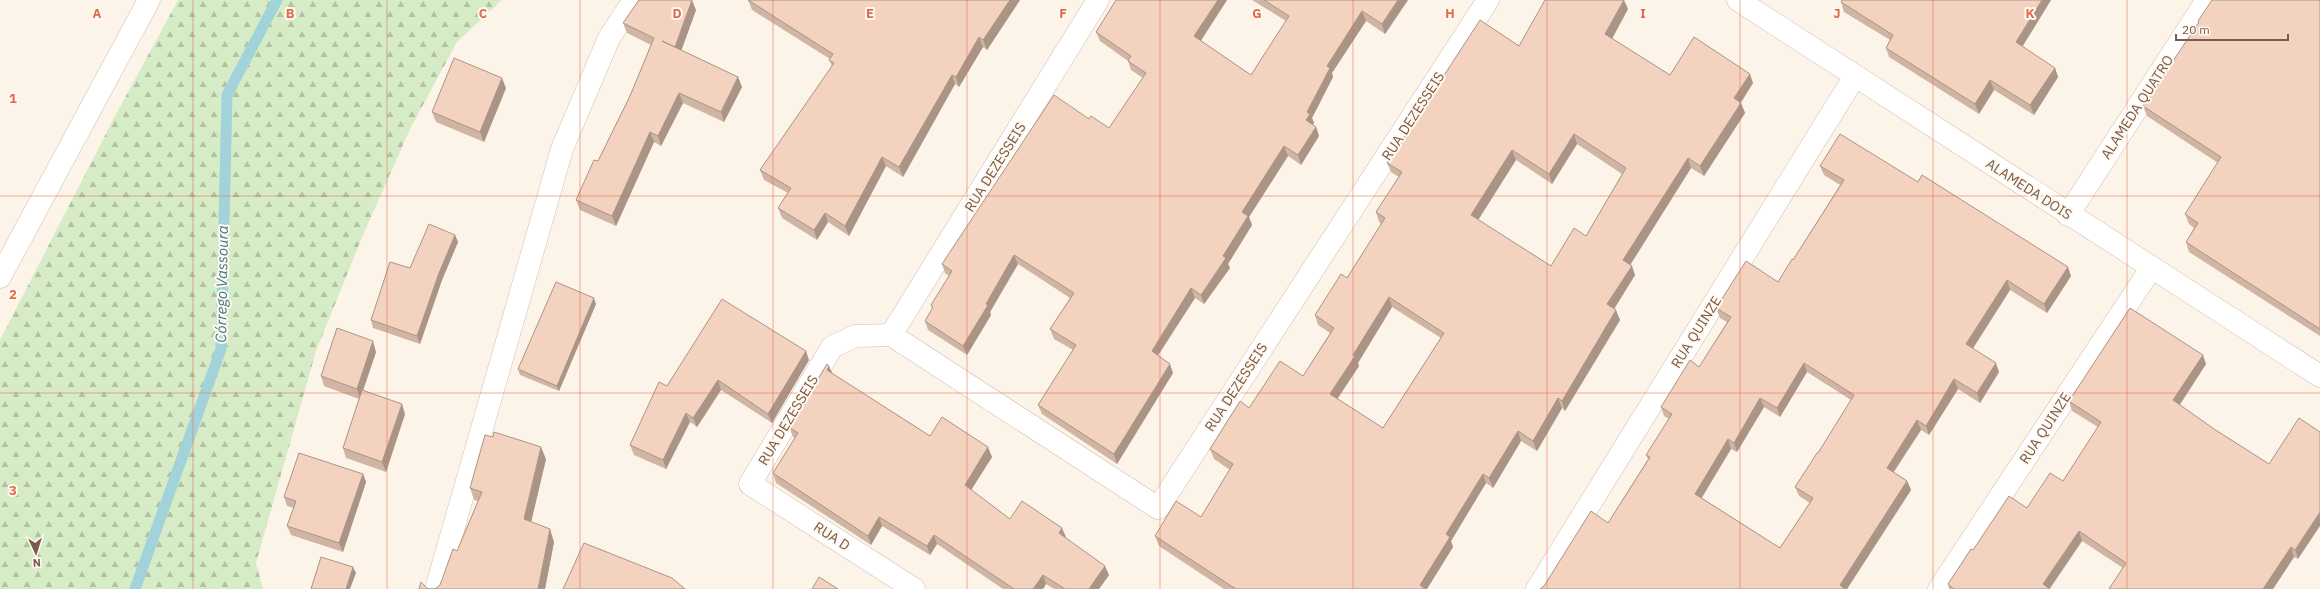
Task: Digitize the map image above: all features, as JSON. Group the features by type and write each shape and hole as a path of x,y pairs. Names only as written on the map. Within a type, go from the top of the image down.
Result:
{"street":[{"path":"0,277 149,0"},
{"path":"436,589 562,149 609,38 634,0"},
{"name":"RUA DEZESSEIS","path":"891,335 1098,0"},
{"name":"RUA DEZESSEIS","path":"750,484 832,347 855,336 891,335 1158,508 1488,0"},
{"name":"ALAMEDA DOIS","path":"1738,0 2068,215 2152,267 2320,376"},
{"name":"ALAMEDA QUATRO","path":"2068,215 2207,0"},
{"name":"RUA QUINZE","path":"1537,589 1855,76"},
{"name":"RUA QUINZE","path":"1939,589 2152,267"},
{"name":"RUA D","path":"750,484 914,589"}],"green space":[{"path":"178,0 502,0 457,42 410,129 363,235 316,351 256,563 263,589 0,589 0,340 114,118"}],"building":[{"path":"639,0 692,0 675,47 662,41 738,77 721,112 679,93 658,136 650,132 612,216 576,200 594,160 598,161 630,96 654,38 623,23"},
{"path":"748,0 1010,0 983,40 979,37 956,77 952,75 899,167 882,157 845,226 825,213 814,230 778,208 791,188 760,170 834,63 829,60 833,54"},
{"path":"1116,0 1218,0 1194,36 1251,75 1289,16 1264,0 1398,0 1382,24 1362,11 1327,66 1330,68 1307,112 1310,114 1306,120 1316,127 1298,155 1284,146 1242,212 1248,216 1223,256 1226,258 1201,295 1191,288 1152,351 1170,364 1114,454 1038,405 1076,345 1050,329 1074,293 1014,255 986,304 988,305 963,346 925,321 933,307 931,305 952,271 942,264 1054,95 1089,119 1091,116 1109,128 1146,73 1128,61 1131,56 1096,32"},
{"path":"1545,0 1624,0 1605,34 1670,75 1694,37 1750,74 1734,98 1741,103 1700,166 1688,158 1623,260 1632,266 1607,304 1616,310 1562,401 1558,398 1533,441 1518,431 1489,478 1483,474 1446,534 1450,537 1420,585 1425,589 1236,589 1155,536 1176,501 1201,517 1233,464 1210,449 1240,401 1249,408 1280,361 1303,376 1334,328 1315,315 1341,274 1347,278 1385,218 1376,212 1402,172 1387,163 1480,20 1519,46","holes":["1574,134 1626,168 1586,236 1574,228 1551,266 1471,215 1512,150 1549,174","1389,297 1444,333 1383,428 1330,394 1355,356 1353,355"]},
{"path":"1842,0 2042,0 2016,42 2055,68 2030,105 1990,80 1975,104 1886,48 1893,35 1841,2"},
{"path":"2212,0 2320,0 2320,329 2186,242 2198,223 2185,214 2221,157 2143,106"},
{"path":"454,58 502,78 480,132 432,112"},
{"path":"1840,134 1918,182 1922,175 2068,267 2044,304 2007,280 1966,344 1996,363 1977,393 1954,379 1926,426 1917,420 1887,468 1907,481 1840,585 1845,589 1540,589 1544,586 1591,511 1608,523 1650,457 1646,455 1672,414 1661,407 1690,360 1699,367 1731,317 1716,308 1746,261 1778,282 1792,259 1793,260 1844,180 1820,166","holes":["1804,363 1854,395 1795,487 1813,498 1780,548 1695,494 1728,439 1734,443 1760,398 1777,408"]},
{"path":"429,224 455,235 439,273 417,336 371,320 390,262 410,268"},
{"path":"556,282 594,298 557,386 518,369"},
{"path":"722,299 806,351 768,414 718,380 693,418 686,413 663,460 630,445 659,382 667,386"},
{"path":"2130,308 2203,355 2173,400 2214,429 2269,464 2299,418 2320,432 2320,512 2295,550 2291,547 2263,589 2109,589 2126,563 2079,531 2043,584 2050,589 1954,589 1948,584 2009,496 2027,508 2050,473 2063,481 2101,422 2069,401"},
{"path":"337,328 373,341 357,389 321,376"},
{"path":"827,364 829,366 827,370 930,436 942,417 988,447 965,485 1010,519 1022,501 1062,528 1059,533 1105,566 1089,589 1065,589 1043,575 1033,589 1014,589 934,535 927,546 879,517 868,536 773,473 798,433 789,427"},
{"path":"362,390 402,404 382,462 343,448"},
{"path":"494,432 541,447 524,519 550,529 538,589 435,589 440,585 453,549 457,551 482,492 470,488 485,435 493,437"},
{"path":"299,453 363,474 339,543 287,526 296,501 284,497"},
{"path":"584,543 672,578 685,589 563,589"},
{"path":"321,557 353,567 346,589 311,589"},
{"path":"819,577 838,589 812,589"},
{"path":"421,582 428,589 419,589"}],"waterway":[{"name":"Córrego Vassoura","path":"135,589 221,349 227,95 277,0"}]}
